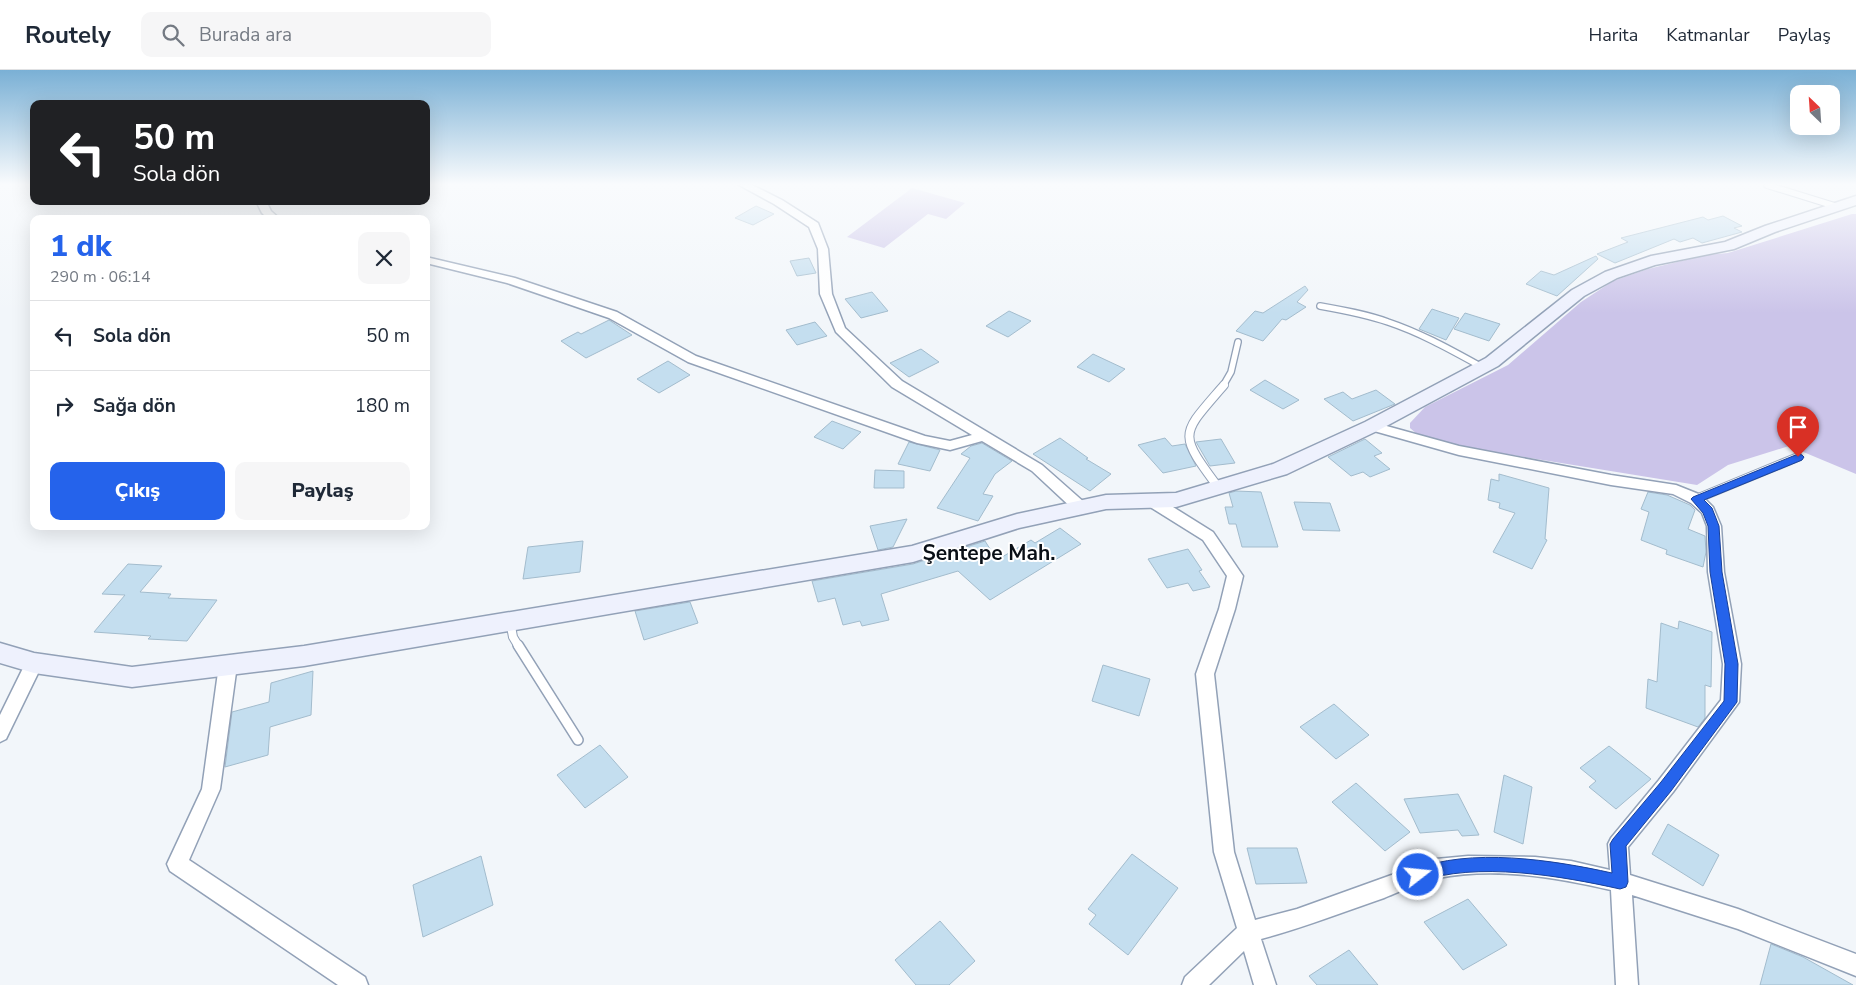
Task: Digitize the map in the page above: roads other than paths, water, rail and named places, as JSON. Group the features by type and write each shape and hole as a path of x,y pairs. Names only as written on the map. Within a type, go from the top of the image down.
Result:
{"street":[{"path":"815,228 823,249 826,294 840,329 897,384 1037,468 1080,507"},
{"path":"0,653 34,663 132,677 304,656 913,554 1017,521 1106,502 1176,500 1280,469 1372,426 1492,362 1578,293 1611,275 1651,261 1729,246 1774,228"},
{"path":"430,261 511,280 613,315 692,360 922,440 950,446 982,436"},
{"path":"1372,426 1458,450 1611,480 1676,490 1696,499 1708,511 1714,526 1716,572 1732,664 1730,702 1666,786 1618,844 1628,973 1626,985"},
{"path":"1152,501 1208,536 1235,576 1227,609 1205,674 1224,852 1265,985"},
{"path":"0,734 34,663"},
{"path":"228,665 211,789 177,864 357,985"},
{"path":"1193,985 1248,932 1297,919 1436,868 1501,864 1571,871 1620,882 1738,919 1856,965"}],"lane":[{"path":"1320,306 1367,315 1394,324 1420,335 1482,367"},
{"path":"1218,488 1192,450 1188,441 1188,432 1195,416 1230,375 1238,342"},
{"path":"1696,499 1798,457"},
{"path":"510,620 513,636 578,740"}],"district":[{"name":"Şentepe Mah.","path":"989,553"}]}
